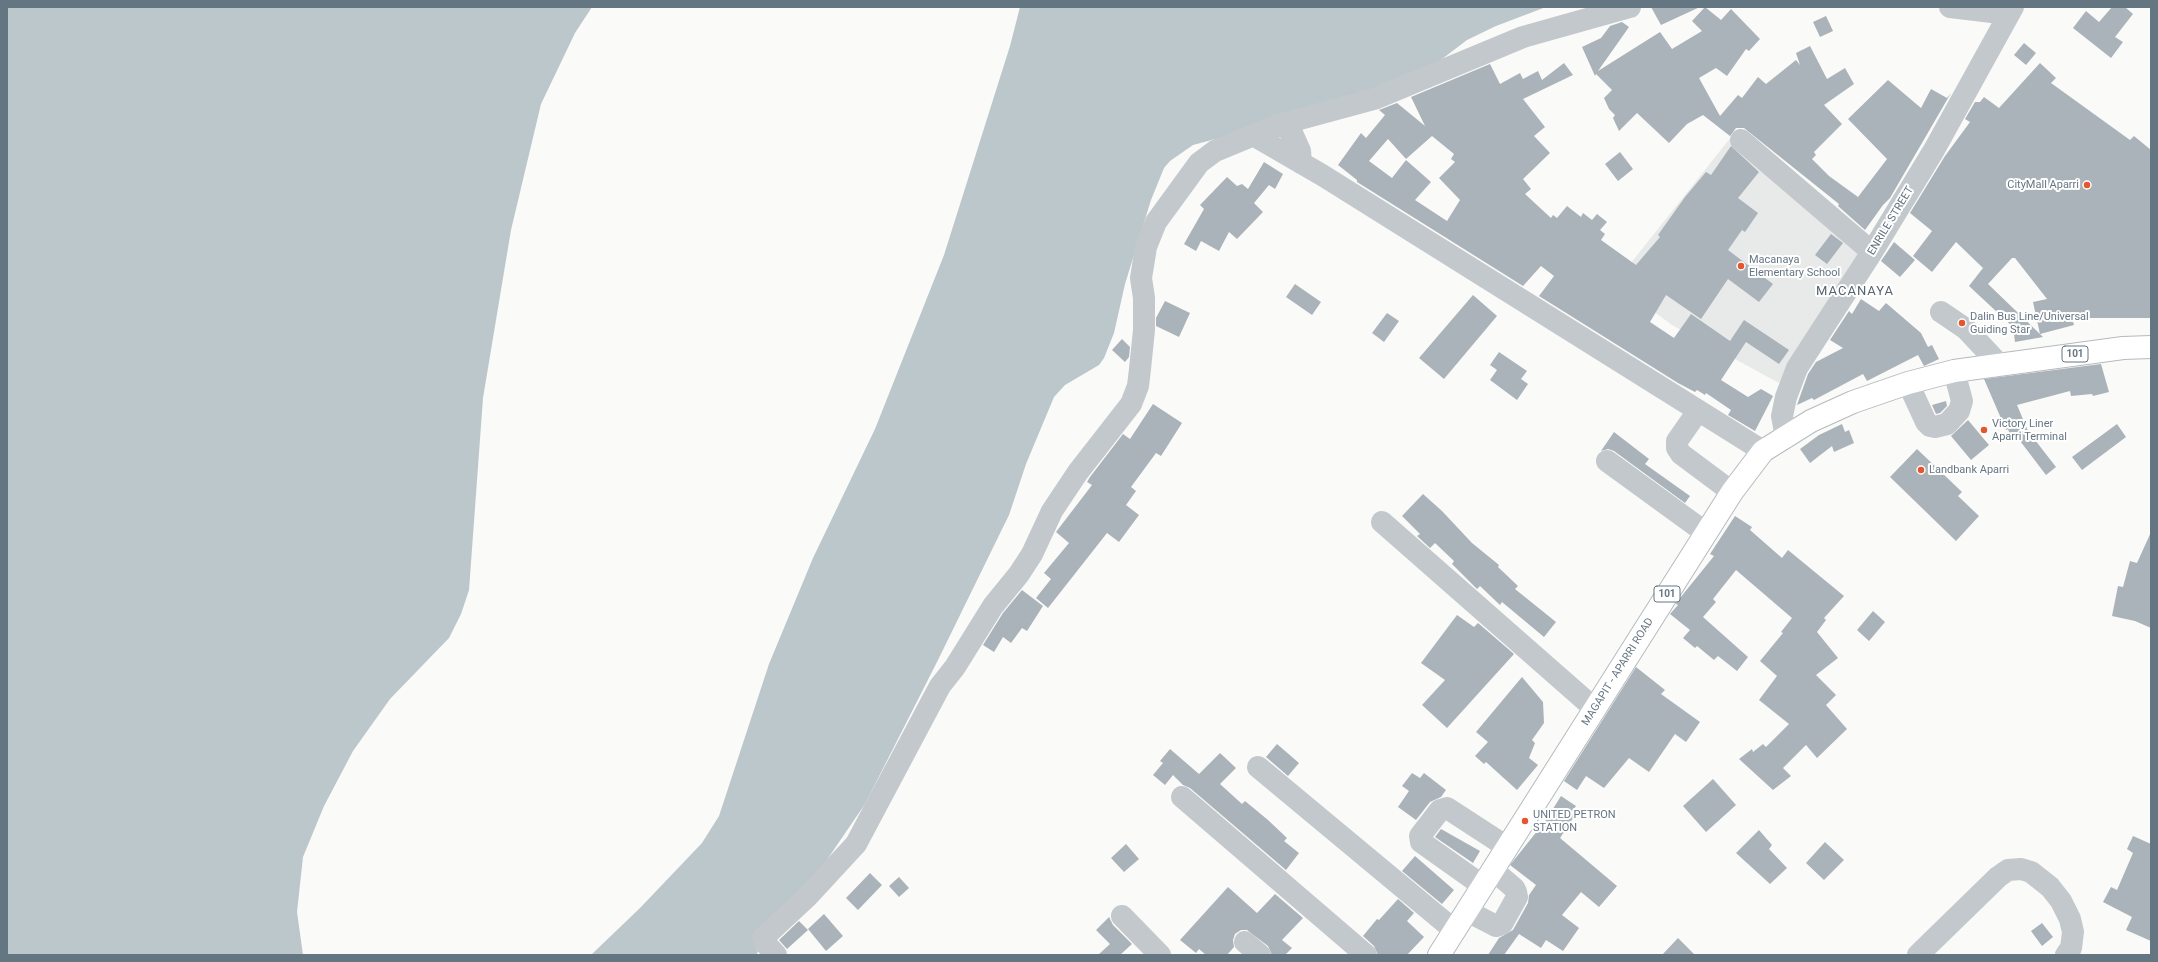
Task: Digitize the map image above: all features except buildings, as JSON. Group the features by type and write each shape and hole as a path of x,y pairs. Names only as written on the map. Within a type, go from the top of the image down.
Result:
{"main road":[{"name":"MAGAPIT - APARRI ROAD","path":"1439,955 1732,492 1763,451 1811,421 1853,402 1908,383 1954,371 1999,364 2151,347"}],"street":[{"path":"776,955 765,943 764,938 808,898 856,844 940,686 955,667 993,606 1019,574 1032,554 1052,511 1078,472 1131,404 1138,386 1144,330 1144,298 1141,278 1146,247 1156,222 1199,163 1215,151 1278,125 1374,99 1523,37 1630,7"},
{"path":"1950,7 2011,10"},
{"name":"ENRILE STREET","path":"1786,437 1782,416 1786,397 1797,368 1872,252 1934,150 2011,10"},
{"path":"1278,125 1286,128 1292,133 1300,151 1301,163"},
{"path":"1253,135 1301,163 1763,451"},
{"path":"1741,140 1872,252"},
{"path":"1941,312 1966,329 1999,364"},
{"path":"1908,383 1926,422 1930,426 1935,427 1947,424 1959,411 1962,401 1954,371"},
{"path":"1698,411 1677,441 1677,448 1680,454 1732,492"},
{"path":"1607,461 1706,533"},
{"path":"1382,522 1595,709"},
{"path":"1258,767 1454,930"},
{"path":"1182,797 1366,955"},
{"path":"1467,911 1496,926 1502,924 1517,897 1516,892 1514,888 1488,878 1421,842 1420,836 1440,810 1447,808 1507,847"},
{"path":"1918,955 1998,877 2008,870 2021,868 2036,876 2050,887 2062,901 2070,918 2073,932 2070,948 2066,955"},
{"path":"1122,916 1160,955"}],"shaded area":[{"path":"7,7 592,7 575,33 541,104 511,230 483,398 469,590 461,614 449,638 390,699 353,751 324,806 303,857 297,912 303,955 7,955"},
{"path":"1020,7 1546,7 1496,26 1467,40 1425,72 1253,129 1193,145 1170,161 1164,168 1151,200 1125,284 1114,333 1104,358 1099,365 1065,385 1054,397 1026,464 1009,515 938,660 865,804 818,873 758,949 757,955 591,955 640,908 702,843 719,816 769,664 813,558 875,429 944,255 1010,46"},
{"name":"Macanaya Elementary School","path":"1731,137 1864,250 1779,383 1672,325 1615,283"}],"place":[{"name":"CityMall Aparri","path":"2087,185"},
{"name":"Macanaya Elementary School","path":"1741,266"},
{"name":"Dalin Bus Line/Universal Guiding Star","path":"1962,323"},
{"name":"Victory Liner Aparri Terminal","path":"1984,430"},
{"name":"Landbank Aparri","path":"1921,470"},
{"name":"UNITED PETRON STATION","path":"1525,821"}],"district":[{"name":"MACANAYA","path":"1855,292"}]}
